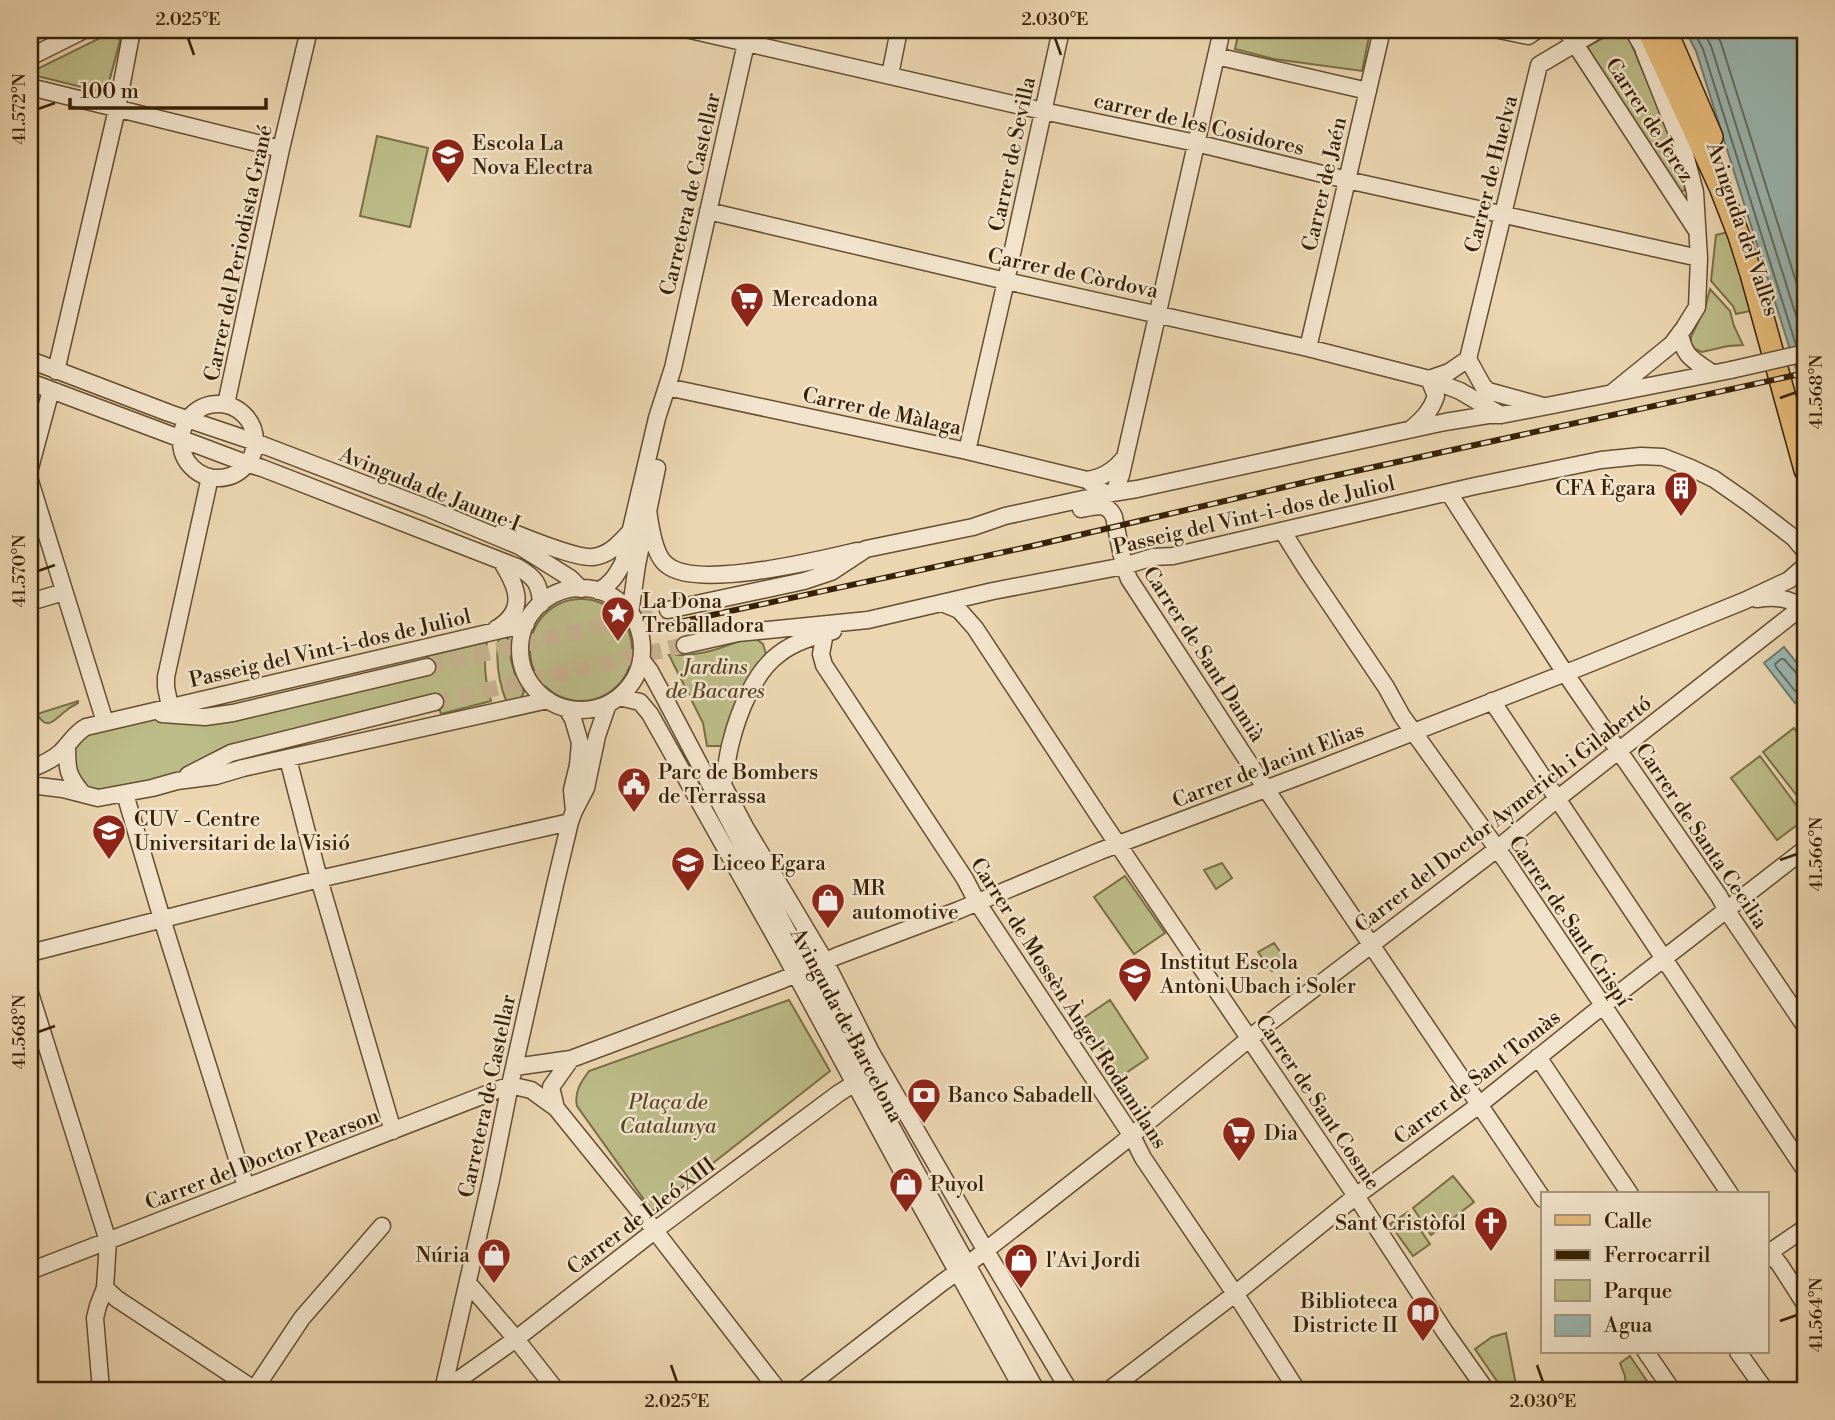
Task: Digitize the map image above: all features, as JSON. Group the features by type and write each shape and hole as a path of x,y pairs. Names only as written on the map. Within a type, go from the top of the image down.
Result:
{"main road":[{"name":"Avinguda del Vallès","path":"1648,30 1720,187 1739,236 1805,470"},
{"name":"Avinguda del Vallès","path":"1666,30 1713,140 1747,232 1805,433"}],"street":[{"path":"30,57 84,30"},
{"path":"56,371 117,109 132,30"},
{"name":"Carrer del Periodista Grané","path":"226,404 309,30"},
{"name":"carrer de les Cosidores","path":"690,30 748,36 890,75 1043,111 1699,257"},
{"path":"890,75 900,30"},
{"name":"Carrer de Sevilla","path":"967,451 1061,30"},
{"path":"1110,493 1121,475 1222,30"},
{"name":"Carrer de Jaén","path":"1308,348 1382,30"},
{"path":"1499,30 1532,33 1546,61 1570,37 1598,30"},
{"name":"Avinguda del Vallès","path":"1612,393 1672,344 1697,307 1699,233 1695,192 1685,154 1633,30"},
{"name":"Carretera de Castellar","path":"630,614 637,565 666,421 669,387 748,36"},
{"name":"Carrer de Jerez","path":"1570,37 1699,233"},
{"name":"Avinguda del Vallès","path":"1644,51 1680,100"},
{"path":"1216,56 1368,91"},
{"name":"Carrer de Huelva","path":"1468,359 1539,65 1546,61"},
{"path":"30,87 281,149"},
{"name":"Carrer de Còrdova","path":"708,211 1006,281 1158,313 1429,379 1460,391 1501,415"},
{"path":"1680,333 1687,355 1712,373"},
{"path":"648,510 654,544 666,565 687,574 739,574 814,561 984,524 1005,516 1410,430 1545,407 1805,353"},
{"path":"1410,430 1432,408 1436,396 1429,379 1449,372 1468,359 1488,391 1545,407"},
{"name":"Avinguda de Jaume I","path":"30,360 430,509 519,546 570,578 581,589"},
{"name":"Avinguda de Jaume I","path":"30,382 517,567 533,578 540,591 541,604"},
{"name":"Carretera de Castellar","path":"598,591 609,585 623,563 657,418 669,387"},
{"name":"Carrer de Màlaga","path":"669,387 967,451 1087,480 1110,493"},
{"path":"30,468 51,390"},
{"path":"217,403 226,404 236,408 251,422 256,442 247,464 235,474 210,477 192,467 185,458 181,438 187,419 200,408 217,403"},
{"name":"Passeig del Vint-i-dos de Juliol","path":"685,645 738,633 867,620 1124,566 1153,557 1173,556 1601,460 1641,456 1663,457 1714,479 1794,538 1805,551"},
{"path":"1087,480 1108,473 1125,457"},
{"path":"170,707 166,677 210,477"},
{"path":"30,481 105,722"},
{"name":"Carrer de Santa Cecilia","path":"1449,493 1565,673 1805,1026"},
{"name":"Carrer de Sant Damià","path":"984,524 1005,527 1093,506 1103,506 1113,514 1129,579 1266,789 1541,1196"},
{"path":"430,509 494,525 589,557 615,548 631,530"},
{"name":"Carrer de Sant Crispí","path":"1283,532 1413,732 1497,849 1729,1192"},
{"path":"668,610 804,581 831,572 866,549"},
{"path":"491,632 506,623 516,603 516,587 501,561"},
{"name":"Carrer de Jacint Elias","path":"801,972 1119,844 1565,673 1744,601 1789,580 1805,566"},
{"path":"581,589 598,591 616,600 630,614 640,635 641,659 634,680 613,701 592,709 567,709 548,700 530,683 525,672 521,648 526,625 541,604 560,593 581,589"},
{"path":"30,602 64,592"},
{"name":"Carrer de Jacint Elias","path":"1744,601 1771,596 1783,597 1805,610"},
{"name":"Carrer de Sant Cosme","path":"941,603 960,610 975,628 1356,1196 1437,1322 1486,1390"},
{"name":"Carrer del Doctor Aymerich i Gilabertó","path":"803,1390 986,1251 1132,1136 1250,1038 1497,849 1556,799 1793,614 1805,610"},
{"path":"720,793 730,743 742,708 755,683 777,655 791,646 867,620"},
{"name":"Passeig del Vint-i-dos de Juliol","path":"30,769 50,760 80,730 105,722 526,625"},
{"name":"Carrer de Mossèn Àngel Rodamilans","path":"825,633 821,654 824,666 1297,1390"},
{"name":"Avinguda de Barcelona","path":"641,659 720,793 743,823 825,961 871,1052 1069,1390"},
{"name":"Passeig del Vint-i-dos de Juliol","path":"144,713 205,717 233,713 427,667"},
{"path":"30,785 64,789 98,798 125,794 177,781 216,776 548,700"},
{"name":"Avinguda de Barcelona","path":"613,701 635,700 644,705 650,714 801,972 962,1269 1023,1390"},
{"name":"Carretera de Castellar","path":"572,816 586,788 597,736 613,701"},
{"path":"1492,701 1805,1170"},
{"path":"177,781 231,752 435,702"},
{"name":"Carretera de Castellar","path":"444,1390 572,816 572,790 580,743 567,709"},
{"path":"67,745 71,780 84,795"},
{"path":"288,759 319,879 393,1131"},
{"name":"Avinguda de Barcelona","path":"720,793 726,816 801,972"},
{"path":"125,794 246,1187"},
{"path":"30,953 572,816"},
{"path":"726,816 743,823"},
{"name":"Carrer de Sant Tomàs","path":"1109,1390 1356,1196 1479,1105 1727,911 1803,856"},
{"path":"515,1067 571,1059 801,972"},
{"path":"30,993 108,1241 104,1288 95,1318 101,1390"},
{"path":"1538,1057 1629,1192"},
{"path":"556,1108 551,1087 571,1059"},
{"name":"Carrer de Lleó XIII","path":"444,1390 516,1339 655,1231 859,1080"},
{"path":"510,1085 531,1090 556,1108 778,1390"},
{"name":"Carrer del Doctor Pearson","path":"30,1271 510,1085"},
{"path":"104,1288 255,1390 302,1318 382,1226"},
{"path":"1769,1251 1805,1228"},
{"path":"1769,1253 1805,1304"},
{"name":"Avinguda de Barcelona","path":"962,1269 1037,1390"},
{"path":"468,1283 556,1390"},
{"path":"1647,1354 1672,1390"},
{"path":"1739,1354 1765,1390"}],"green space":[{"path":"1239,30 1370,32 1362,71 1274,59 1235,49"},
{"path":"112,32 117,34 120,41 106,93 33,75 33,71"},
{"path":"1614,32 1620,32 1631,43 1679,156 1689,187 1678,194 1585,48"},
{"path":"377,136 428,148 410,227 360,216"},
{"path":"1728,232 1751,307 1750,311 1736,314 1733,306 1711,281 1716,235"},
{"path":"1710,289 1730,311 1743,345 1702,352 1695,349 1691,343"},
{"path":"581,599 610,607 624,621 632,650 624,679 610,693 581,701 552,693 538,679 530,650 538,621 552,607"},
{"path":"499,636 509,639 511,660 524,692 520,700 507,703 498,670"},
{"name":"Jardins de Bacares","path":"755,638 763,644 766,654 739,697 723,746 707,746 703,723 669,655 705,652"},
{"path":"487,642 485,672 491,701 441,714 435,696 224,747 224,750 178,774 105,792 86,788 72,770 71,759 76,745 92,732 153,719 213,719 214,724 430,672 427,656"},
{"path":"78,701 52,722 45,723 37,714"},
{"path":"1794,728 1805,743 1805,806 1763,752"},
{"path":"1760,756 1805,817 1777,840 1731,778"},
{"path":"1222,863 1232,878 1216,889 1204,870"},
{"path":"1125,876 1165,933 1134,954 1094,897"},
{"path":"1274,943 1286,960 1272,971 1258,952"},
{"name":"Plaça de Catalunya","path":"789,1000 830,1071 652,1211 577,1106 577,1092 583,1079 589,1071"},
{"path":"1110,1000 1148,1058 1120,1077 1082,1019"},
{"path":"1453,1176 1474,1202 1431,1235 1413,1208"},
{"path":"1408,1212 1430,1244 1413,1256 1390,1224"},
{"path":"1506,1333 1519,1390 1503,1390 1475,1349 1492,1337"},
{"path":"1630,1356 1653,1390 1626,1390 1620,1363"}],"water":[{"path":"1685,30 1794,30 1805,64 1805,397 1696,51"},
{"path":"1784,647 1805,673 1805,695 1795,703 1764,663"}],"tunnel":[{"path":"427,667 668,610"},
{"path":"435,702 685,645"}],"railway":[{"path":"661,626 1805,373"}],"place":[{"name":"Escola La Nova Electra","path":"448,185"},
{"name":"Mercadona","path":"747,329"},
{"name":"CFA Ègara","path":"1681,518"},
{"name":"La Dona Treballadora","path":"618,643"},
{"name":"Parc de Bombers de Terrassa","path":"634,814"},
{"name":"CUV - Centre Universitari de la Visió","path":"109,861"},
{"name":"Liceo Egara","path":"688,893"},
{"name":"MR automotive","path":"828,930"},
{"name":"Institut Escola Antoni Ubach i Soler","path":"1135,1004"},
{"name":"Banco Sabadell","path":"924,1125"},
{"name":"Dia","path":"1239,1163"},
{"name":"Puyol","path":"906,1214"},
{"name":"Sant Cristòfol","path":"1491,1253"},
{"name":"Núria","path":"494,1285"},
{"name":"l'Avi Jordi","path":"1021,1290"},
{"name":"Biblioteca Districte II","path":"1423,1343"}]}
